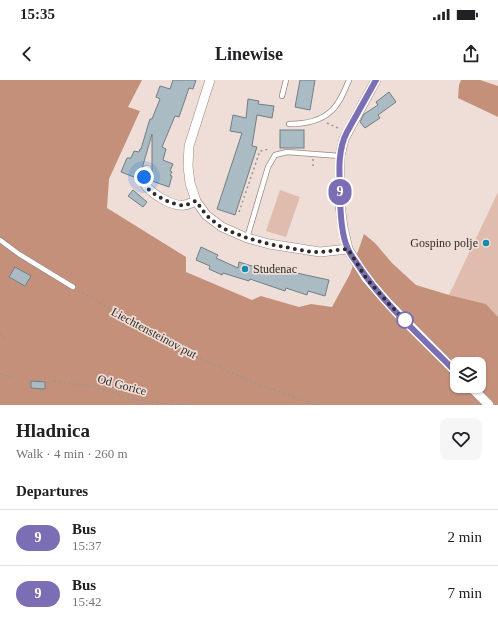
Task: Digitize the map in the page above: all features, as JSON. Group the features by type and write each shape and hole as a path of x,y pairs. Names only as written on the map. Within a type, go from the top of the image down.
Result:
{"street":[{"path":"210,80 189,146 188,166 190,183 196,201 206,215 222,228 247,238 269,244 311,252 348,249"},
{"path":"376,80 344,138 340,156 340,204 348,249 366,278 389,304 450,366"},
{"path":"146,170 144,183 146,188 158,196 170,203 183,206 196,201"},
{"path":"477,393 489,405"}],"lane":[{"path":"282,96 286,80"},
{"path":"289,124 306,123 318,119 330,112 342,96 349,80"},
{"path":"247,238 268,167 275,155 287,152 340,156"},
{"path":"0,240 19,254 73,287"}],"path":[{"path":"318,119 347,132"},
{"path":"239,212 260,151 269,150"},
{"name":"Liechtensteinov put","path":"73,287 166,342 247,380 317,405"},
{"path":"0,333 7,341"},
{"path":"0,374 14,378"},
{"name":"Od Gorice","path":"54,381 96,387 132,399 166,404 186,405"}],"shaded area":[{"path":"0,80 142,80 128,107 140,111 109,179 107,208 186,257 186,272 252,300 261,296 299,307 311,304 332,307 350,274 364,234 375,243 392,263 416,285 486,304 498,317 498,405 0,405"},
{"path":"461,80 480,80 498,86 498,117 458,98"},
{"path":"280,190 300,197 286,237 266,231"},
{"name":"Gospino polje","path":"498,192 498,317 486,304 449,295"}],"building":[{"path":"173,80 196,80 193,89 189,88 179,117 175,116 162,147 166,149 163,160 173,164 170,171 172,172 170,175 172,176 169,187 152,181 152,134 139,179 121,172 127,158 131,158 134,151 139,152 141,149 150,119 152,119 160,99 156,97 160,86 170,89"},
{"path":"300,80 315,80 310,110 295,107"},
{"path":"389,92 396,102 378,115 380,118 365,128 360,122 364,114 378,105 376,102"},
{"path":"248,99 259,101 258,104 274,106 272,118 257,115 252,146 257,147 235,215 217,209 242,133 230,131 233,115 246,118"},
{"path":"280,130 304,130 304,148 280,148"},
{"path":"133,190 147,202 143,207 128,196"},
{"path":"201,247 218,255 216,258 238,268 239,262 255,267 256,265 275,271 276,269 292,274 292,272 329,280 325,296 308,291 307,295 286,288 285,291 250,279 249,281 223,273 222,275 209,269 210,266 196,260"},
{"path":"15,267 31,276 25,286 9,277"},
{"path":"31,381 45,382 45,389 31,388"}],"bus line":[{"name":"9","path":"376,80 344,138 340,156 340,204 348,249 366,278 389,304 450,366"}],"place":[{"name":"Gospino polje","path":"486,243"},
{"name":"Studenac","path":"245,269"}],"route":[{"path":"144,177 146,188 158,196 170,203 183,206 196,201 206,215 222,228 247,238 311,252 348,249 366,278 409,324 405,320"}]}
